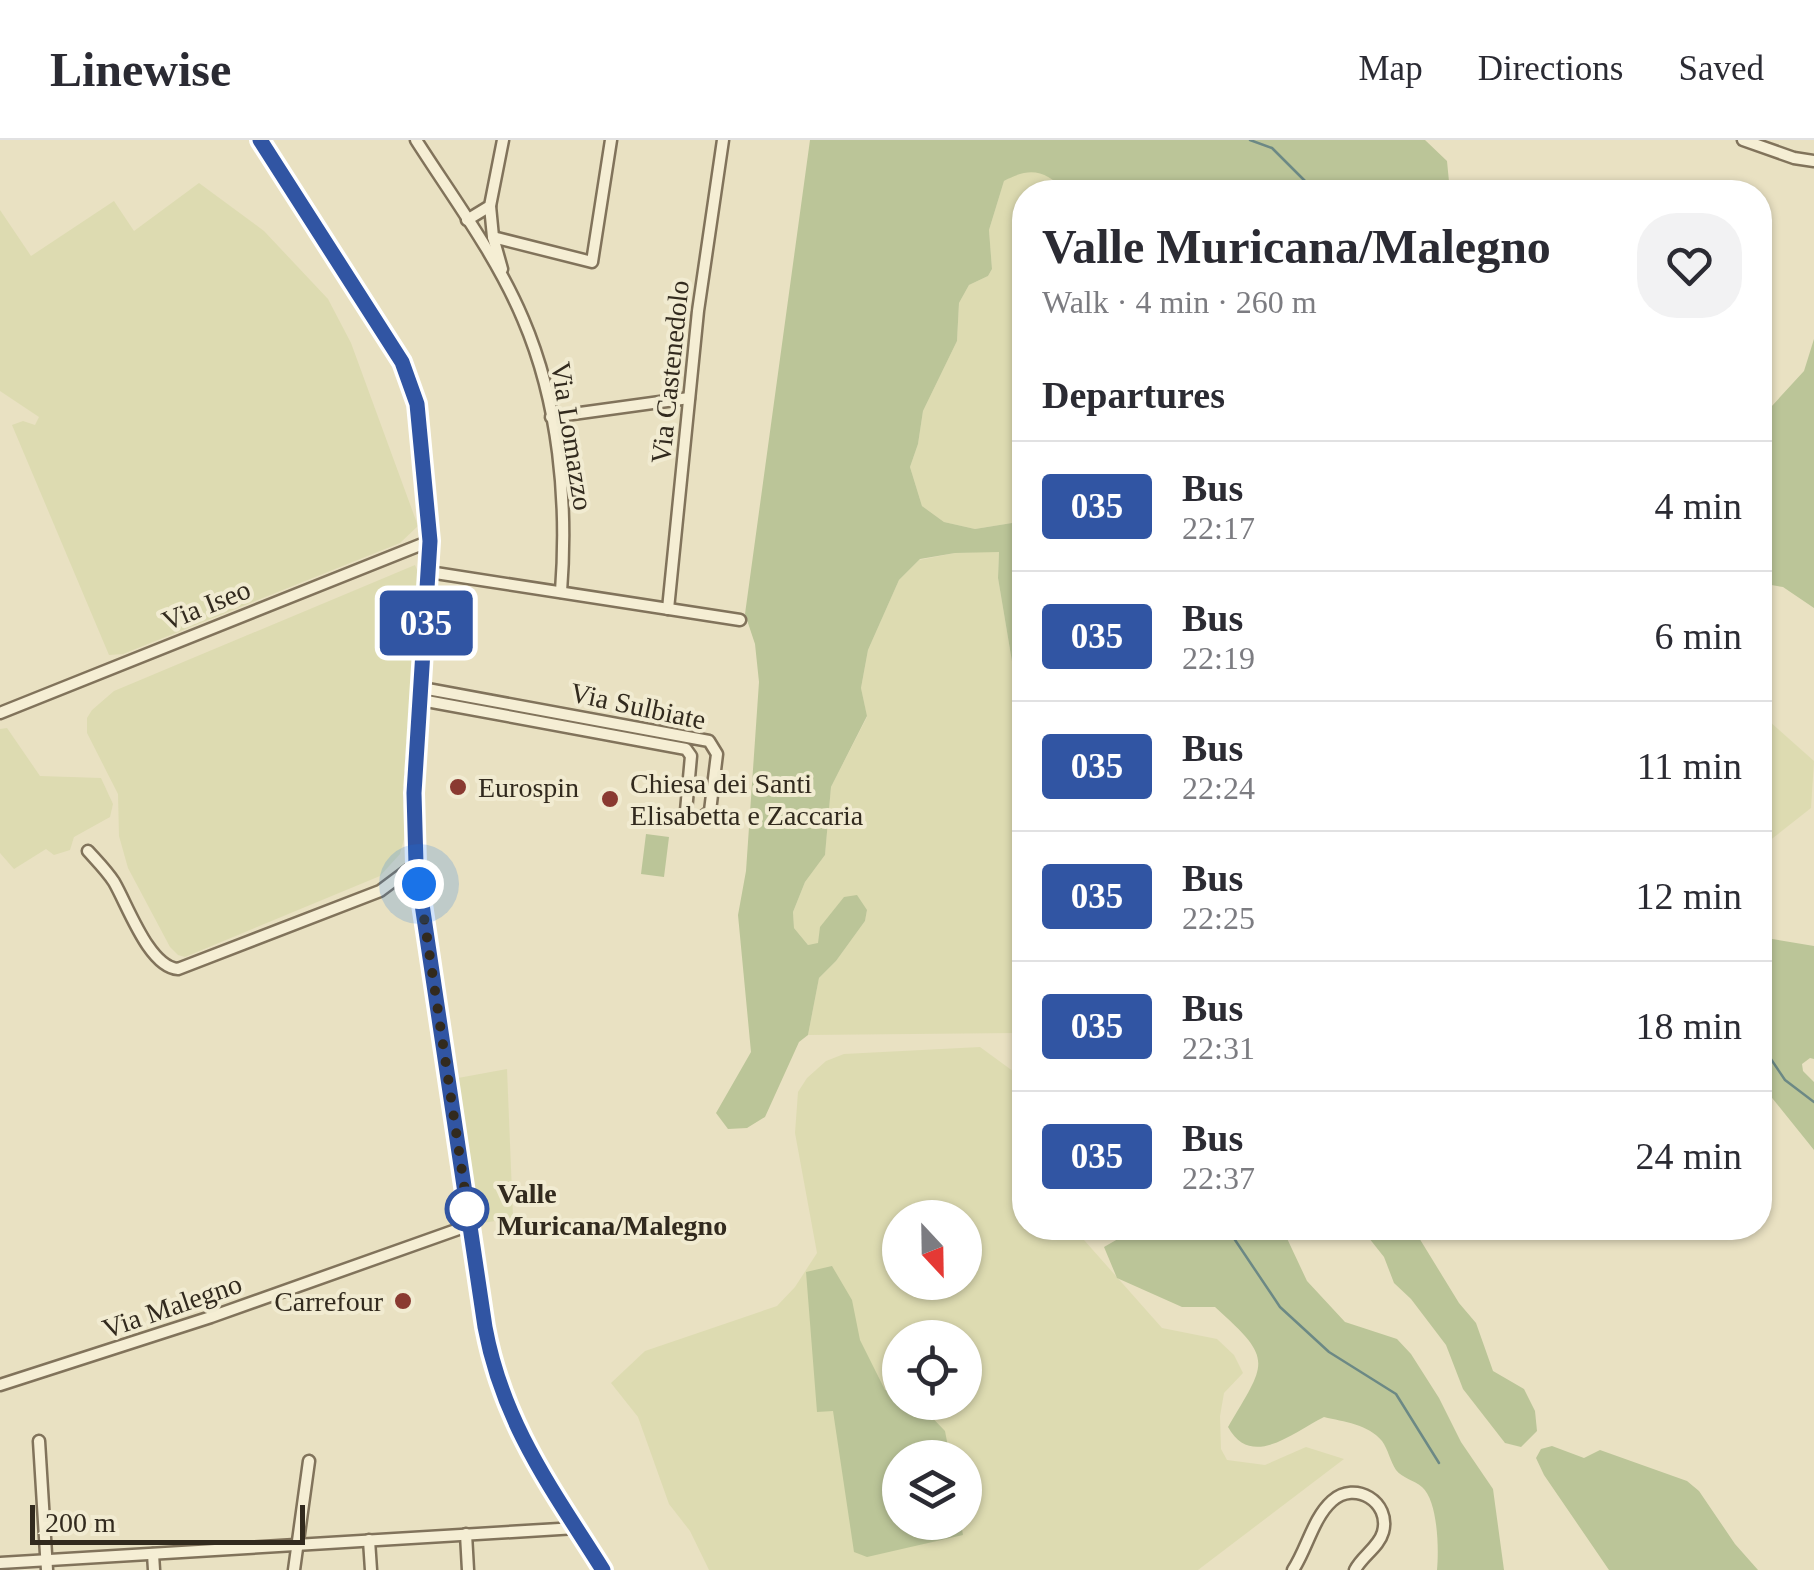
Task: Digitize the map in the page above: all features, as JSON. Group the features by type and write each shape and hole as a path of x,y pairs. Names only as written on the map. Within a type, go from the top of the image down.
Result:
{"street":[{"path":"260,140 407,372 420,420 430,541 414,793 416,864 491,1358 506,1405 544,1476 603,1570"},
{"name":"Via Lomazzo","path":"416,140 507,284 539,362 565,520 562,592"},
{"path":"503,140 490,206 493,237 507,284"},
{"path":"493,237 592,262 611,140"},
{"name":"Via Castenedolo","path":"668,608 689,398 723,140"},
{"path":"1743,140 1814,161"},
{"path":"468,220 490,206"},
{"path":"551,417 689,398"},
{"name":"Via Iseo","path":"0,712 430,541"},
{"path":"429,572 740,620"},
{"name":"Via Sulbiate","path":"421,694 709,741 717,754 710,811 696,819 686,811 691,756 686,748 421,694"},
{"path":"88,851 112,880 153,953 166,967 178,970 380,891 416,864"},
{"name":"Via Malegno","path":"0,1385 211,1317 470,1225"},
{"path":"39,1441 47,1565"},
{"path":"294,1570 309,1461"},
{"path":"1293,1570 1329,1504 1356,1493 1378,1504 1384,1527 1355,1570"},
{"path":"0,1562 47,1565 154,1554 576,1528"},
{"path":"466,1534 468,1570"},
{"path":"369,1540 372,1570"},
{"path":"154,1554 154,1570"}],"shaded area":[{"path":"1036,170 1054,180 1012,180 1012,523 975,529 944,522 922,506 910,467 923,411 957,341 959,303 969,285 988,276 992,269 989,230 1004,181 1018,173"},
{"path":"199,183 264,231 328,299 351,343 418,526 400,543 123,654 109,655 12,425 23,421 35,425 39,417 0,391 0,210 31,256 114,201 134,231"},
{"path":"999,551 998,578 1012,661 1012,1033 808,1035 819,978 865,921 867,910 818,944 808,945 794,928 793,912 805,882 825,855 831,787 867,717 861,688 868,650 899,580 919,560"},
{"path":"415,565 418,572 404,839 400,854 380,876 185,957 178,955 128,868 119,836 118,794 87,733 87,718 114,691"},
{"path":"1772,724 1814,761 1811,808 1772,839"},
{"path":"7,728 40,776 101,778 113,804 110,817 74,837 70,850 54,855 46,849 14,869 0,853 0,729"},
{"path":"980,1047 1012,1070 1012,1240 1084,1240 1162,1328 1217,1339 1234,1355 1243,1373 1224,1393 1221,1449 1227,1460 1265,1465 1306,1447 1344,1459 1198,1570 709,1570 690,1531 669,1504 638,1417 611,1383 645,1351 777,1306 817,1253 795,1133 798,1092 826,1061 844,1054"},
{"path":"507,1069 513,1218 477,1224 458,1078"}],"green space":[{"path":"810,140 1425,140 1447,161 1449,180 1053,180 1030,172 1004,181 989,230 992,269 988,276 969,285 959,303 957,341 923,411 910,467 922,506 944,522 975,529 1012,523 1012,661 998,578 999,552 920,559 899,580 868,650 861,688 867,716 831,787 825,855 805,882 793,912 794,928 808,945 818,943 820,927 844,897 857,895 867,910 865,921 819,978 808,1035 799,1042 765,1117 747,1128 728,1129 716,1113 751,1052 738,915 746,871 759,682 755,644 745,614"},
{"path":"1814,339 1814,608 1783,587 1772,585 1772,406 1804,371"},
{"path":"646,834 669,837 664,877 641,874"},
{"path":"1772,939 1814,946 1814,1059 1802,1064 1803,1071 1814,1082 1814,1150 1772,1098"},
{"path":"1116,1240 1288,1240 1307,1281 1345,1322 1397,1339 1411,1354 1493,1489 1504,1570 1437,1570 1436,1526 1427,1494 1399,1473 1382,1441 1363,1427 1324,1417 1273,1444 1249,1446 1238,1440 1228,1427 1257,1374 1255,1351 1247,1339 1215,1307 1182,1307 1117,1278 1104,1247"},
{"path":"1371,1240 1420,1240 1476,1323 1493,1371 1524,1389 1535,1411 1537,1431 1521,1447 1505,1443 1463,1389 1446,1345 1394,1283 1384,1257"},
{"path":"832,1266 852,1300 860,1340 882,1384 882,1420 934,1420 945,1431 947,1440 882,1440 882,1540 941,1540 867,1557 854,1552 833,1411 817,1412 806,1272"},
{"path":"1552,1446 1584,1458 1600,1450 1687,1481 1699,1491 1758,1570 1609,1570 1536,1458 1541,1449"}],"waterway":[{"path":"1250,140 1272,148 1304,180"},
{"path":"1772,1061 1785,1080 1814,1102"},
{"path":"1235,1240 1280,1307 1329,1352 1396,1394 1439,1463"}],"bus line":[{"name":"035","path":"260,140 402,362 415,393 430,541 414,840 485,1327 496,1377 514,1424 603,1570"}],"place":[{"name":"Eurospin","path":"458,787"},
{"name":"Chiesa dei Santi Elisabetta e Zaccaria","path":"610,799"},
{"name":"Valle Muricana/Malegno","path":"467,1209"},
{"name":"Carrefour","path":"403,1301"}],"route":[{"path":"419,884 470,1225 467,1209"}]}
